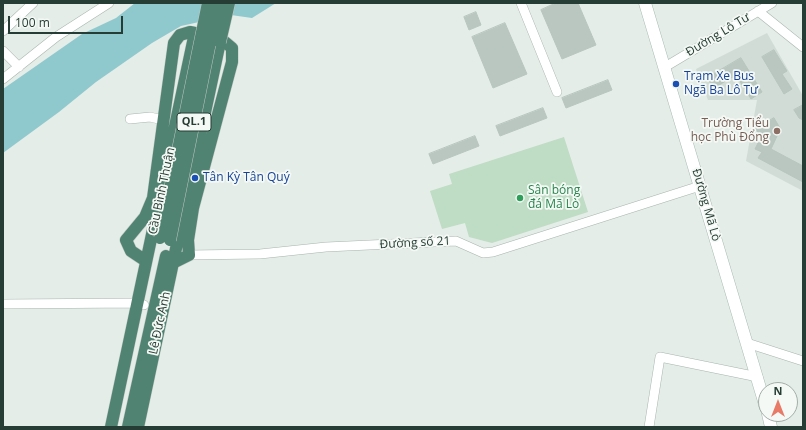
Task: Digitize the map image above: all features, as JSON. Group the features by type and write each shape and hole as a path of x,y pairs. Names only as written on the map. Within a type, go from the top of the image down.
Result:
{"highway":[{"name":"Cầu Bình Thuận","path":"146,261 201,3"},
{"name":"Cầu Bình Thuận","path":"165,239 208,3"},
{"name":"Cầu Bình Thuận","path":"165,239 218,3"},
{"name":"Cầu Bình Thuận","path":"182,218 229,3"},
{"path":"146,261 131,251 126,240 145,217 153,198 172,49 177,38 190,32 215,36 230,44 234,52 193,208 188,240 189,255 169,263"},
{"name":"Lê Đức Anh","path":"128,427 169,263 182,218"},
{"name":"Lê Đức Anh","path":"138,427 169,263 165,239"},
{"name":"Lê Đức Anh","path":"111,427 141,304 165,239"},
{"name":"Lê Đức Anh","path":"119,427 141,304 146,261"}],"main road":[{"name":"Đường Mã Lò","path":"645,3 759,382"}],"street":[{"path":"3,31 33,3"},
{"path":"3,79 56,37 109,3"},
{"path":"521,3 557,92"},
{"name":"Đường Lô Tư","path":"665,67 772,3"},
{"path":"758,11 803,47"},
{"path":"3,51 19,66"},
{"path":"130,119 150,117 163,120"},
{"name":"Đường số 21","path":"189,255 260,254 326,248 456,241 483,253 493,252 700,186"},
{"path":"3,304 141,304"},
{"path":"747,343 803,361"},
{"path":"649,427 660,357 758,377"}],"shaded area":[{"name":"Trường Tiểu học Phù Đổng","path":"767,33 803,96 803,191 746,161 757,100 708,100 696,69"}],"green space":[{"name":"Sân bóng đá Mã Lò","path":"564,137 588,212 492,243 469,237 465,223 442,229 430,191 452,184 449,174"}],"water":[{"path":"135,3 276,3 252,18 231,15 181,26 152,43 96,82 59,112 3,153 3,89 82,34 116,18"}],"building":[{"path":"556,3 578,3 596,45 562,59 541,10"},
{"path":"476,12 481,25 469,30 464,17"},
{"path":"505,23 527,74 493,88 472,37"},
{"path":"774,50 787,71 782,74 792,89 784,94 762,57"},
{"path":"741,58 762,92 751,99 736,75 714,88 707,78"},
{"path":"608,80 612,90 566,108 562,98"},
{"path":"803,105 803,120 799,118 794,110"},
{"path":"543,108 547,118 500,136 496,126"},
{"path":"774,118 780,128 776,131 778,134 771,149 803,166 803,182 758,158 762,152 755,149 761,137 756,129"},
{"path":"475,136 479,146 433,164 429,154"}],"place":[{"name":"Trạm Xe Bus Ngã Ba Lô Tư","path":"676,84"},
{"name":"Trường Tiểu học Phù Đổng","path":"777,131"},
{"name":"Tân Kỳ Tân Quý","path":"195,178"},
{"name":"Sân bóng đá Mã Lò","path":"520,198"}]}
